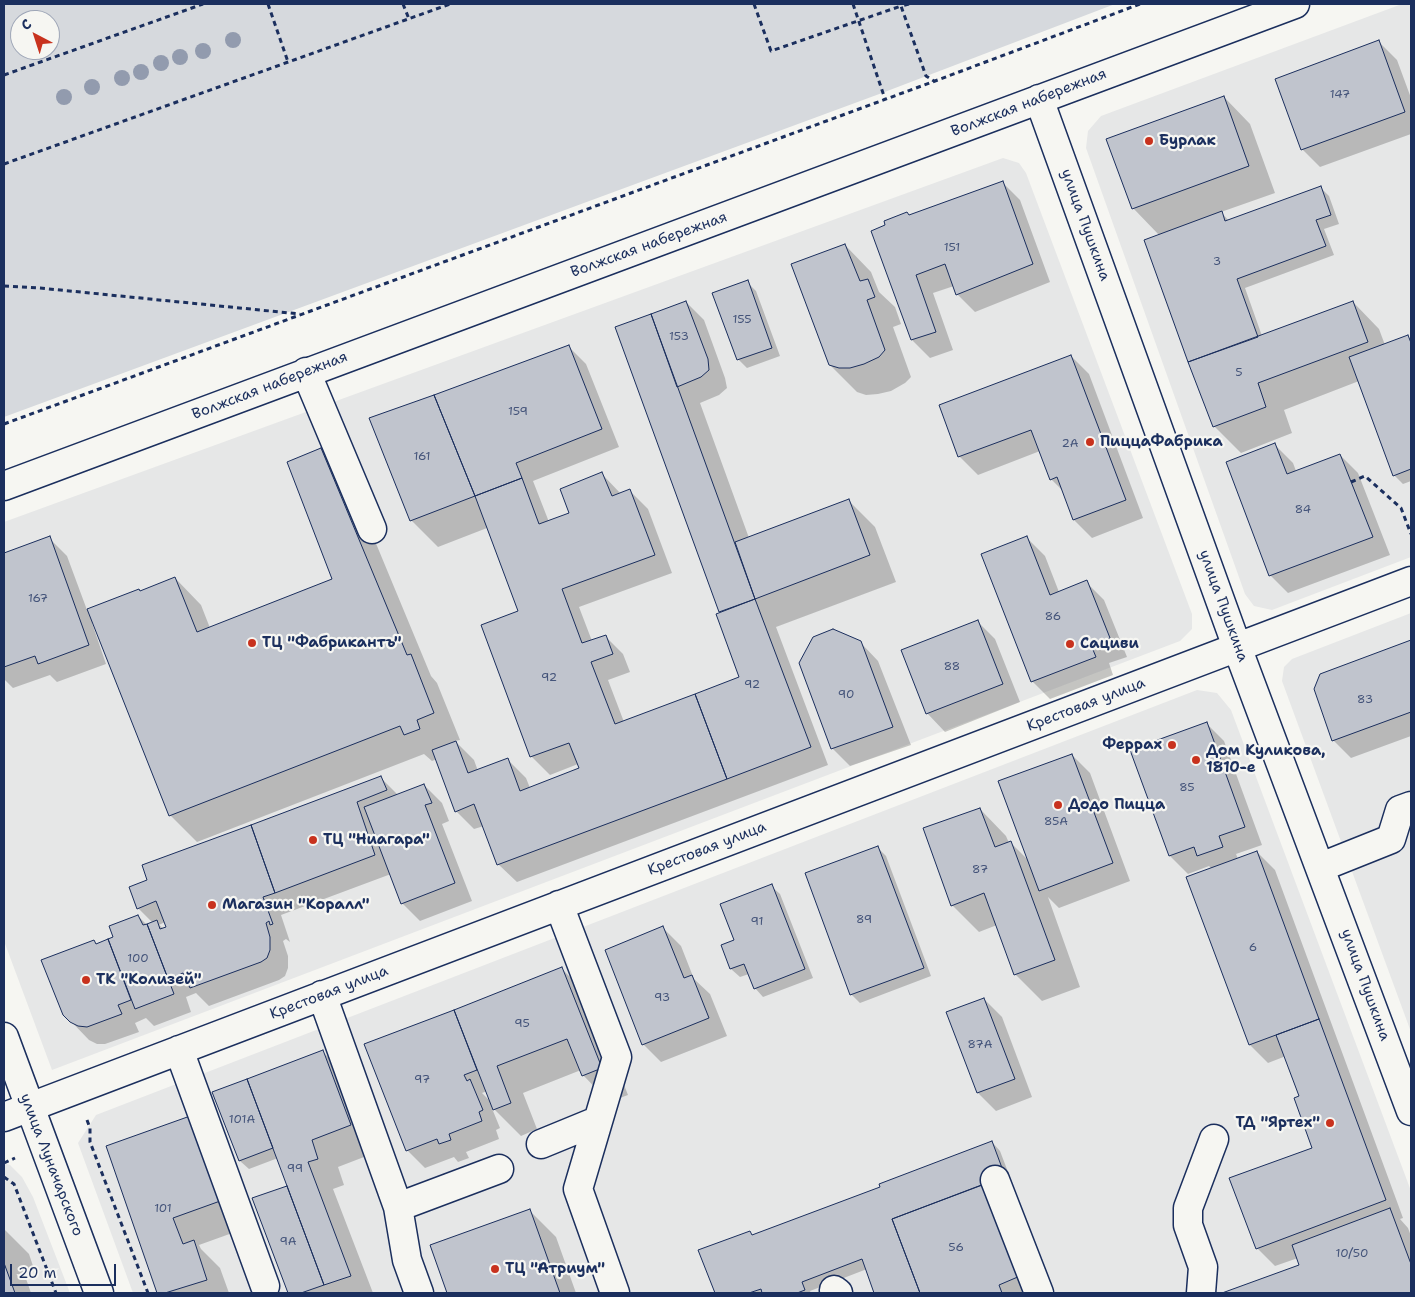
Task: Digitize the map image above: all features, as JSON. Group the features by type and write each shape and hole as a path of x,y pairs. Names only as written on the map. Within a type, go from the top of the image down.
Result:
{"street":[{"name":"Волжская набережная","path":"4,486 1295,4"},
{"name":"улица Пушкина","path":"1039,99 1238,647 1411,1111"},
{"path":"306,372 372,529"},
{"name":"Крестовая улица","path":"4,1117 1411,581"},
{"path":"1321,868 1391,839 1400,810 1411,806"},
{"path":"559,905 617,1057 578,1188 615,1293"},
{"path":"322,995 398,1207 407,1260 419,1293"},
{"name":"улица Луначарского","path":"4,1037 99,1293"},
{"path":"179,1050 266,1286"},
{"path":"541,1144 597,1121"},
{"path":"1201,1293 1203,1268 1188,1226 1188,1208 1214,1139"},
{"path":"398,1207 499,1169"},
{"path":"995,1180 1040,1293"}],"path":[{"path":"4,75 203,4"},
{"path":"268,4 288,62"},
{"path":"403,4 409,19"},
{"path":"4,164 450,4"},
{"path":"754,4 771,52 901,5 909,4"},
{"path":"853,4 885,99"},
{"path":"4,424 1140,4"},
{"path":"901,5 926,76 935,81"},
{"path":"4,286 301,314"},
{"path":"1351,482 1365,476 1401,508 1411,534"},
{"path":"76,1089 90,1128 90,1142 148,1293"},
{"path":"4,1177 14,1184 56,1293"}],"shaded area":[{"path":"4,4 1115,4 882,93 4,417"},
{"path":"1402,4 1411,4 1411,557 1272,610 1254,606 1245,594 1086,148 1088,131 1101,116"},
{"path":"1003,158 1019,163 1026,173 1192,614 1192,629 1180,641 52,1070 4,941 4,522"},
{"path":"1411,613 1411,1032 1282,681 1284,667 1292,659"},
{"path":"1197,690 1217,693 1231,710 1411,1191 1411,1293 133,1293 78,1143 96,1115"},
{"path":"4,1163 10,1165 22,1177 33,1197 70,1293 4,1293"}],"building":[{"path":"1379,40 1405,112 1301,150 1275,79"},
{"path":"1224,96 1249,166 1132,209 1106,139"},
{"path":"1003,181 1033,264 956,295 945,264 916,275 936,332 911,340 871,231 885,225 884,221 907,212 909,215"},
{"path":"1321,186 1331,215 1316,220 1326,246 1237,279 1258,337 1188,362 1144,240 1222,211 1225,221"},
{"path":"845,244 860,281 868,279 875,297 867,300 885,350 879,357 864,364 850,368 839,368 829,365 791,264"},
{"path":"748,280 772,348 737,360 712,293"},
{"path":"686,301 708,359 709,370 701,377 677,387 651,314"},
{"path":"1353,301 1368,342 1258,383 1266,407 1213,427 1188,362"},
{"path":"651,314 755,599 719,612 615,327"},
{"path":"1408,335 1411,343 1411,469 1393,476 1349,357"},
{"path":"569,345 602,429 516,463 522,478 475,496 434,395"},
{"path":"1071,355 1126,500 1073,520 1057,477 1050,480 1031,430 958,457 939,405"},
{"path":"434,395 475,496 410,521 369,418"},
{"path":"1275,443 1287,474 1340,454 1373,537 1269,576 1226,462"},
{"name":"ТЦ \"Фабрикантъ\"","path":"321,448 407,655 411,654 434,713 417,720 420,729 404,735 400,726 169,816 87,609 175,577 197,632 332,579 287,462"},
{"path":"602,472 612,496 630,489 655,555 562,589 582,643 606,635 613,654 591,662 615,724 695,694 727,779 497,865 474,804 455,812 432,750 456,741 468,773 508,758 520,791 579,768 569,743 530,757 481,625 518,611 475,496 522,478 539,524 569,513 560,489"},
{"path":"849,499 870,555 755,599 735,542"},
{"path":"50,536 89,645 38,664 35,656 4,667 4,553"},
{"path":"1027,536 1050,595 1087,580 1110,638 1091,645 1096,657 1031,682 981,554"},
{"path":"755,599 811,747 727,779 695,694 739,677 716,614"},
{"path":"978,620 1003,684 926,714 901,650"},
{"path":"833,629 861,641 893,727 831,749 799,663 813,637"},
{"path":"1411,640 1411,712 1332,741 1314,689 1320,674"},
{"path":"1207,722 1245,827 1219,836 1223,847 1197,856 1194,847 1169,856 1130,750"},
{"path":"1072,754 1113,863 1039,891 998,781"},
{"name":"ТЦ \"Ниагара\"","path":"381,776 387,790 357,802 375,855 275,893 251,825"},
{"path":"424,784 432,803 425,805 455,883 401,904 364,807"},
{"path":"980,808 995,847 1011,841 1055,960 1014,975 984,893 951,906 923,828"},
{"name":"Магазин \"Коралл\"","path":"251,825 275,893 263,897 273,924 270,925 269,921 266,923 270,937 270,950 267,958 261,962 190,988 183,973 168,979 147,924 157,920 160,929 166,927 156,901 137,909 129,887 147,880 142,865"},
{"path":"878,846 924,968 850,995 805,873"},
{"path":"1257,851 1319,1019 1249,1045 1186,877"},
{"path":"772,884 805,969 754,989 744,964 730,969 721,945 734,940 720,904"},
{"path":"138,915 143,925 147,924 174,994 135,1009 108,939 113,937 109,926"},
{"path":"663,926 684,978 692,975 709,1018 642,1045 605,950"},
{"name":"ТК \"Колизей\"","path":"108,939 131,1000 118,1005 122,1014 87,1027 78,1026 70,1022 63,1015 41,960 94,940 96,944"},
{"path":"562,967 602,1068 582,1076 567,1039 497,1066 511,1103 493,1110 454,1010"},
{"path":"984,998 1015,1079 977,1093 946,1012"},
{"path":"454,1010 477,1070 464,1075 467,1081 470,1079 483,1110 479,1112 482,1121 449,1134 451,1140 439,1144 437,1139 406,1151 364,1044"},
{"name":"ТД \"Яртех\"","path":"1319,1019 1386,1200 1256,1249 1229,1178 1312,1148 1294,1098 1299,1096 1276,1035"},
{"path":"323,1050 351,1125 312,1140 318,1159 308,1162 351,1276 324,1285 247,1079"},
{"path":"247,1079 273,1148 239,1161 212,1092"},
{"path":"193,1115 223,1200 173,1218 183,1244 194,1240 207,1280 165,1293 157,1293 106,1146"},
{"path":"992,1141 1005,1176 892,1219 920,1293 874,1293 862,1259 802,1282 805,1290 797,1293 762,1293 761,1289 749,1293 715,1293 698,1250 750,1231 752,1235 880,1187 879,1184"},
{"path":"985,1184 1020,1276 999,1285 1002,1293 920,1293 892,1219"},
{"path":"287,1186 324,1285 301,1293 288,1293 252,1198"},
{"path":"1390,1208 1411,1264 1411,1293 1222,1293 1299,1265 1292,1245"},
{"name":"ТЦ \"Атриум\"","path":"530,1209 560,1293 447,1293 430,1245"},
{"path":"4,1263 15,1293 4,1293"}],"place":[{"name":"Бурлак","path":"1149,141"},
{"name":"ПиццаФабрика","path":"1090,442"},
{"name":"ТЦ \"Фабрикантъ\"","path":"252,643"},
{"name":"Сациви","path":"1070,644"},
{"name":"Феррах","path":"1172,745"},
{"name":"Дом Куликова, 1810-е","path":"1196,760"},
{"name":"Додо Пицца","path":"1058,805"},
{"name":"ТЦ \"Ниагара\"","path":"313,840"},
{"name":"Магазин \"Коралл\"","path":"212,905"},
{"name":"ТК \"Колизей\"","path":"86,980"},
{"name":"ТД \"Яртех\"","path":"1330,1123"},
{"name":"ТЦ \"Атриум\"","path":"495,1269"}]}
